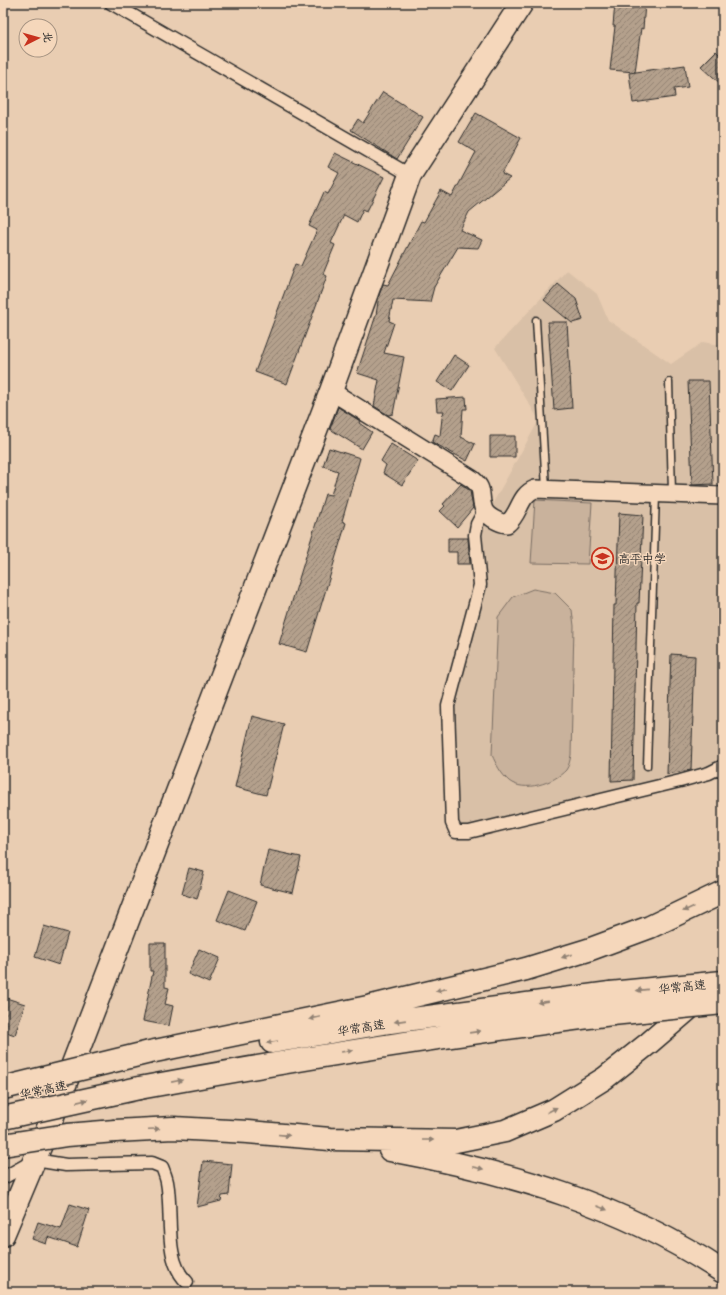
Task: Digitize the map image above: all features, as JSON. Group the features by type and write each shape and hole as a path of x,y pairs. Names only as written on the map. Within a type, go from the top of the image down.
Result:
{"highway":[{"path":"3,1235 53,1116 331,391 410,175 522,3"},
{"path":"3,1088 148,1059 526,969 588,950 650,926 723,892"},
{"path":"3,1146 67,1135 173,1128 248,1132 330,1139 456,1140 505,1131 554,1110 605,1078 649,1043 723,978"},
{"name":"华常高速","path":"3,1118 139,1088 277,1062 398,1043 723,982"},
{"name":"华常高速","path":"3,1098 148,1059 390,1022 611,1004 723,1003"},
{"path":"330,1139 492,1171 549,1189 604,1208 661,1235 723,1272"}],"street":[{"path":"111,3 410,175"},
{"path":"331,391 472,479 479,485 482,494 482,505 484,511 500,523 507,524 512,520 528,491 535,489 723,496"},
{"path":"484,511 477,524 476,535 480,585 451,693 447,715 452,823 456,832 469,832 680,781 709,773 723,766"},
{"path":"3,1178 34,1160 66,1165 152,1163 162,1167 167,1182 172,1253 180,1275 187,1282"}],"lane":[{"path":"536,320 547,489"},
{"path":"647,766 664,494 669,382"}],"shaded area":[{"name":"高平中学","path":"567,270 597,294 608,320 671,364 703,342 723,346 723,760 700,772 459,831 451,702 483,586 478,530 539,420 495,348"},
{"path":"535,500 592,503 588,564 531,563"},
{"path":"533,589 555,593 572,610 574,626 571,755 566,770 561,775 539,785 523,786 515,785 506,778 499,769 492,755 498,617 513,597"}],"building":[{"path":"615,3 645,3 643,29 641,28 635,72 610,70 615,26 613,26"},
{"path":"716,51 723,58 723,86 701,66"},
{"path":"685,65 688,87 674,89 675,97 633,103 629,73"},
{"path":"383,92 423,117 397,159 351,130 358,119 363,123"},
{"path":"476,113 521,138 502,174 510,178 469,212 460,230 482,240 478,248 458,247 434,287 430,302 393,300 389,321 394,323 384,353 404,357 393,414 388,415 374,406 379,380 357,373 376,315 379,295 383,284 388,285 421,221 424,222 441,191 452,197 476,152 459,142"},
{"path":"335,153 384,177 367,211 363,209 357,222 344,215 331,243 335,245 323,274 327,276 287,384 255,372 295,264 301,266 317,230 309,226 324,192 328,194 339,173 328,167"},
{"path":"558,284 576,299 583,320 572,323 544,300"},
{"path":"548,322 567,322 572,408 554,410"},
{"path":"454,355 469,365 452,391 437,382"},
{"path":"688,381 709,381 713,484 692,485"},
{"path":"466,397 467,409 463,409 461,437 475,444 467,461 432,442 435,434 440,436 444,411 437,411 436,399"},
{"path":"338,407 360,421 359,423 372,432 362,449 330,429"},
{"path":"490,436 515,436 515,457 490,457"},
{"path":"391,444 418,461 402,485 383,473 386,465 381,461"},
{"path":"329,448 360,458 342,521 346,523 307,652 279,644 325,494 331,495 338,471 323,466"},
{"path":"461,484 470,491 473,508 457,527 440,511 445,506 443,504"},
{"path":"619,513 643,515 639,603 637,603 633,780 611,781 614,605 616,605"},
{"path":"448,538 468,538 470,564 457,564 457,552 448,552"},
{"path":"671,654 695,656 691,770 667,774"},
{"path":"252,716 284,724 266,795 235,787"},
{"path":"268,850 301,857 293,893 260,885"},
{"path":"189,868 204,872 197,899 182,894"},
{"path":"229,890 257,901 245,931 217,920"},
{"path":"44,926 68,933 59,965 35,957"},
{"path":"150,943 165,943 165,987 169,988 165,1004 173,1006 169,1026 143,1021 153,971 150,971"},
{"path":"199,949 220,958 209,983 188,974"},
{"path":"3,997 25,1004 15,1035 3,1031"},
{"path":"203,1161 232,1164 229,1195 222,1196 221,1201 197,1207"},
{"path":"70,1204 89,1210 77,1247 48,1237 46,1244 32,1239 38,1222 61,1229"}],"place":[{"name":"高平中学","path":"602,558"}]}
